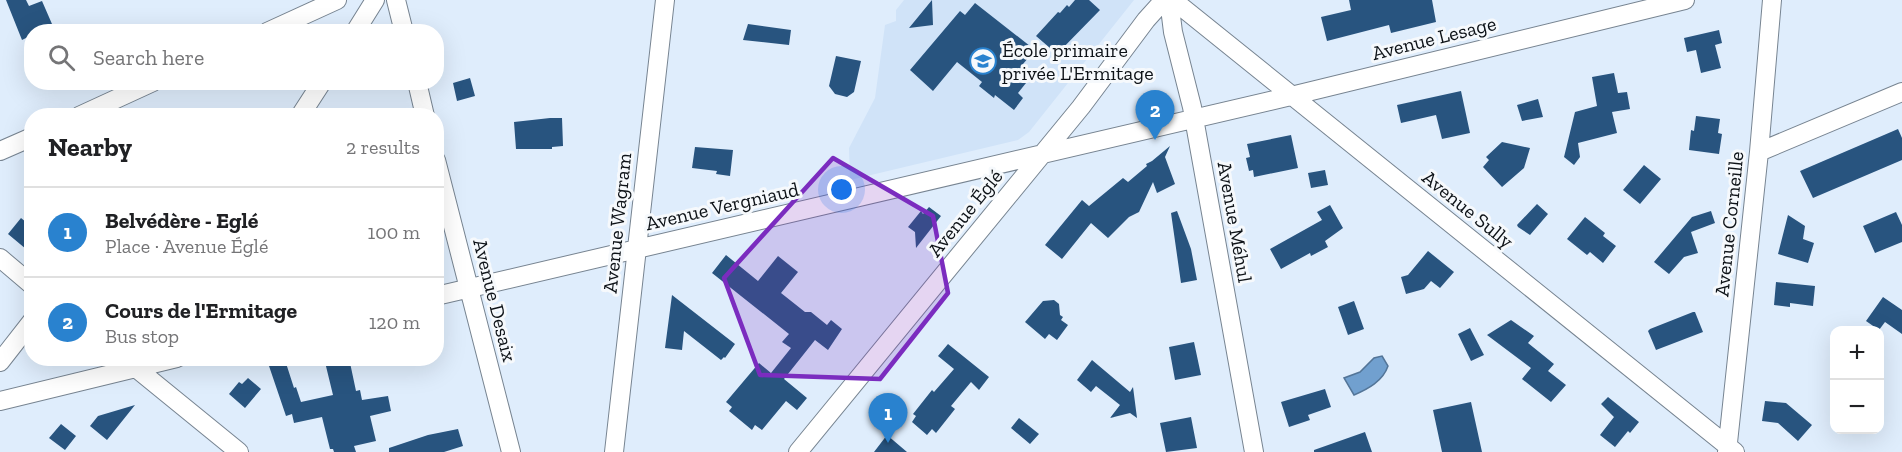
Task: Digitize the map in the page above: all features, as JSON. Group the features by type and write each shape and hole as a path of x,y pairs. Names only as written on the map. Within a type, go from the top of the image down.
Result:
{"street":[{"path":"284,24 337,0"},
{"path":"360,24 375,0"},
{"path":"396,0 402,24"},
{"name":"Avenue Wagram","path":"614,452 665,0"},
{"name":"Avenue Sully","path":"1168,0 1291,96 1730,450"},
{"name":"Avenue Méhul","path":"1168,0 1173,32 1194,118 1254,452"},
{"name":"Avenue Églé","path":"798,452 1044,153 1146,20 1168,0"},
{"name":"Avenue Lesage","path":"1194,118 1685,0"},
{"name":"Avenue Corneille","path":"1730,450 1772,0"},
{"path":"96,108 136,90"},
{"path":"305,108 317,90"},
{"path":"419,90 423,108"},
{"path":"1759,152 1902,92"},
{"name":"Avenue Vergniaud","path":"444,294 1194,118"},
{"path":"0,151 24,140"},
{"name":"Avenue Desaix","path":"444,191 511,452"},
{"path":"0,258 24,278"},
{"path":"0,362 24,331"},
{"path":"0,401 120,366"},
{"path":"139,366 239,452"}],"highlighted area":[{"path":"833,158 933,216 948,293 880,379 760,375 724,278"}],"shaded area":[{"name":"École primaire privée L'Ermitage","path":"904,0 1134,0 1029,132 1018,140 850,180 849,148 875,98 885,25 896,21 896,10"}],"water":[{"path":"1382,356 1388,366 1383,376 1370,387 1354,395 1344,378 1360,372 1374,358"}],"building":[{"path":"6,0 26,0 29,6 42,1 52,24 24,24 24,39 22,40"},
{"path":"932,0 933,25 909,28"},
{"path":"1075,0 1089,0 1100,10 1057,54 1036,36 1058,12 1060,13 1067,5 1069,7"},
{"path":"1349,0 1432,0 1436,22 1391,33 1389,25 1327,41 1321,17 1351,10"},
{"path":"975,3 1035,50 1023,64 1034,73 1018,93 1023,98 1014,110 979,86 982,82 957,62 933,91 910,70 960,11 965,15"},
{"path":"748,24 791,30 789,45 743,40"},
{"path":"1719,30 1722,43 1715,45 1721,68 1701,73 1696,50 1687,52 1684,38"},
{"path":"836,56 861,61 854,92 847,97 835,94 829,86"},
{"path":"1614,73 1618,93 1627,92 1630,109 1612,112 1617,133 1578,143 1580,157 1574,165 1564,157 1575,112 1597,106 1592,77"},
{"path":"470,78 475,96 457,101 453,83"},
{"path":"1461,91 1470,133 1442,139 1436,115 1401,123 1397,105"},
{"path":"1538,99 1543,117 1522,121 1517,105"},
{"path":"1696,116 1720,119 1718,133 1722,134 1719,154 1689,150 1691,130 1694,131"},
{"path":"562,118 563,146 552,147 552,149 516,149 514,122"},
{"path":"1898,129 1902,138 1902,160 1813,198 1800,171"},
{"path":"1291,135 1298,168 1254,177 1253,170 1249,171 1246,158 1250,157 1247,144"},
{"path":"1502,142 1530,148 1524,168 1502,187 1483,167 1489,160 1486,157"},
{"path":"1170,146 1165,157 1175,184 1157,193 1153,182 1139,212 1129,217 1108,238 1091,223 1062,259 1045,245 1082,200 1089,206 1123,178 1128,182 1147,166 1146,164"},
{"path":"695,147 733,150 730,176 716,174 717,171 692,168"},
{"path":"1644,165 1661,179 1640,204 1623,190"},
{"path":"1325,170 1328,185 1311,188 1308,173"},
{"path":"1537,204 1548,214 1530,235 1517,225"},
{"path":"1330,205 1343,228 1325,241 1328,247 1311,256 1310,253 1281,269 1270,249 1322,220 1317,212"},
{"path":"929,207 941,216 916,248 915,232 908,227 921,211 923,214"},
{"path":"1177,211 1191,249 1197,280 1181,283 1171,213"},
{"path":"1711,211 1715,223 1691,232 1698,253 1684,257 1669,274 1654,262 1692,217"},
{"path":"1896,212 1902,225 1902,242 1875,253 1863,226"},
{"path":"1788,215 1805,226 1803,239 1814,243 1808,263 1778,254"},
{"path":"1585,217 1605,233 1603,236 1616,246 1603,263 1590,252 1587,255 1567,239"},
{"path":"21,218 24,220 24,247 8,234"},
{"path":"1428,251 1454,272 1440,288 1431,281 1424,289 1406,294 1401,277 1408,275"},
{"path":"726,255 758,281 778,256 798,272 781,293 805,312 811,312 827,325 831,320 842,329 828,350 815,340 784,379 807,398 797,410 786,401 762,430 755,425 752,430 729,411 732,407 726,402 759,363 771,373 791,348 782,342 789,334 712,273"},
{"path":"1776,282 1815,286 1813,306 1790,303 1790,307 1774,305"},
{"path":"672,295 735,344 725,358 721,360 684,331 682,350 665,348"},
{"path":"1883,297 1902,310 1902,334 1885,322 1882,326 1873,326 1866,321"},
{"path":"1054,300 1059,304 1060,315 1063,317 1061,320 1068,325 1057,340 1049,334 1045,339 1025,322 1043,301"},
{"path":"1354,301 1364,329 1348,335 1338,307"},
{"path":"1693,312 1703,332 1656,350 1648,331"},
{"path":"1511,320 1534,336 1528,343 1554,364 1548,371 1566,385 1551,402 1522,379 1531,368 1487,335"},
{"path":"1470,328 1484,355 1471,361 1458,334"},
{"path":"1194,342 1201,375 1175,380 1169,347"},
{"path":"948,344 989,377 979,390 971,382 951,406 955,409 936,433 932,429 927,435 912,422 916,416 913,414 932,390 934,392 954,369 938,356"},
{"path":"1092,360 1130,392 1133,387 1137,418 1130,413 1110,418 1120,405 1096,386 1091,392 1077,380"},
{"path":"269,366 287,366 301,402 333,395 326,366 351,366 356,391 360,390 362,400 388,396 391,411 370,416 376,441 354,446 356,452 334,452 330,449 322,417 294,423 292,414 286,416"},
{"path":"248,378 261,389 245,408 229,394 239,382 242,384"},
{"path":"1325,389 1331,407 1308,415 1310,420 1289,427 1281,402"},
{"path":"1608,397 1639,422 1615,447 1600,435 1614,417 1601,404"},
{"path":"1765,401 1786,403 1812,425 1798,441 1778,423 1762,421"},
{"path":"1471,402 1482,452 1442,452 1433,410"},
{"path":"135,405 107,440 90,426 98,416"},
{"path":"1191,417 1197,448 1166,452 1160,423"},
{"path":"1019,418 1039,434 1030,444 1011,428"},
{"path":"61,424 76,436 65,450 49,438"},
{"path":"458,429 463,446 444,452 389,452 389,448 428,435"},
{"path":"1365,432 1372,452 1314,452 1314,450"},
{"path":"887,435 907,452 874,452"}],"place":[{"name":"École primaire privée L'Ermitage","path":"983,61"},
{"name":"Cours de l'Ermitage","path":"1155,140"},
{"name":"Belvédère - Eglé","path":"888,443"}]}
